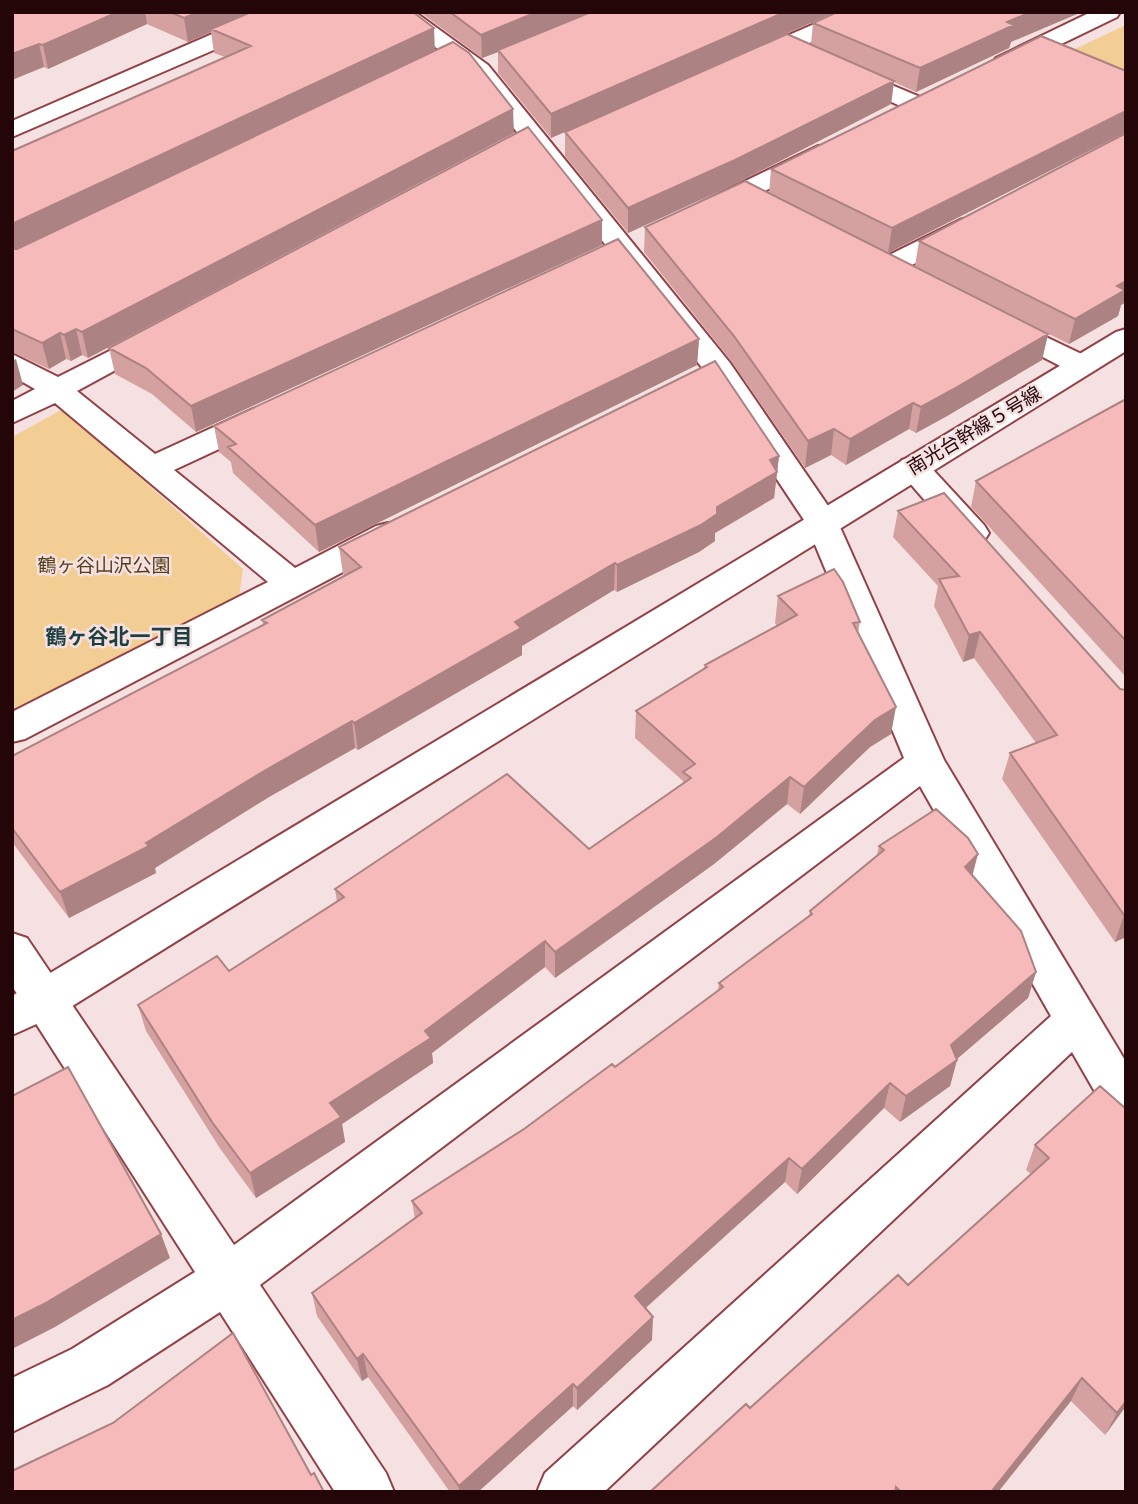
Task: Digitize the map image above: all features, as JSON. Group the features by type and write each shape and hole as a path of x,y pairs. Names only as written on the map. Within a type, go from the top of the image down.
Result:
{"street":[{"path":"12,110 234,17 282,12"},
{"path":"400,12 443,59 493,64 541,144 625,248 707,375 823,523 925,762 1126,1104"},
{"path":"734,67 861,12"},
{"path":"976,76 1109,12"},
{"path":"12,130 234,17"},
{"path":"784,45 916,104"},
{"path":"891,117 940,93"},
{"path":"684,220 755,199 842,142"},
{"path":"887,267 982,216"},
{"path":"972,310 1081,365"},
{"path":"12,414 179,324"},
{"name":"南光台幹線５号線","path":"29,1008 913,467 1122,343"},
{"path":"12,363 56,389 291,583"},
{"path":"152,468 289,404"},
{"path":"913,467 996,560"},
{"path":"12,729 413,522"},
{"path":"12,1406 90,1367 228,1279 925,762"},
{"path":"12,950 29,1008 228,1279 367,1492"},
{"path":"564,1492 1077,1020"}],"green space":[{"path":"1126,25 1126,92 1049,61"},
{"name":"鶴ヶ谷山沢公園","path":"63,409 243,569 239,597 12,711 12,437"}],"building":[{"path":"12,12 118,12 43,45 12,54"},
{"path":"170,12 199,12 184,18"},
{"path":"251,12 413,12 434,28 12,224 12,151 251,46 211,29"},
{"path":"450,12 537,12 481,35"},
{"path":"591,12 785,12 551,114 498,50"},
{"path":"837,12 1031,12 1007,22 1014,25 920,68 813,23"},
{"path":"787,34 894,81 735,160 628,208 565,132"},
{"path":"1041,36 1126,71 1126,111 892,228 771,169"},
{"path":"453,42 469,53 513,109 82,332 76,329 64,335 60,333 42,343 12,329 12,249 17,249"},
{"path":"528,127 602,220 191,406 146,368 109,348"},
{"path":"1126,133 1126,281 1117,286 1125,290 1075,319 919,241"},
{"path":"745,181 1048,334 921,407 913,403 850,439 834,429 808,441 734,336 645,227"},
{"path":"618,239 699,339 315,525 228,447 236,444 214,426"},
{"path":"715,361 779,456 770,460 777,472 717,507 717,514 701,525 617,565 615,563 515,622 521,628 264,771 146,843 149,846 60,892 12,828 12,756 267,623 262,620 361,567 339,547"},
{"path":"1126,399 1126,641 976,481"},
{"path":"944,493 1120,689 1126,690 1126,915 1010,753 1057,735 980,632 969,635 939,579 959,576 898,511"},
{"path":"834,569 843,582 860,622 853,623 896,707 875,720 804,787 790,777 717,837 555,952 545,941 425,1031 431,1038 330,1103 341,1117 250,1173 212,1122 138,1005 217,956 229,971 344,897 335,889 507,774 589,849 691,778 683,772 695,764 636,711 707,667 705,665 797,615 778,596"},
{"path":"936,809 968,838 978,854 965,867 1021,931 1036,972 951,1045 957,1060 906,1096 890,1083 802,1169 789,1158 635,1296 653,1317 577,1388 573,1384 459,1486 363,1354 357,1359 312,1293 422,1213 412,1201 524,1129 612,1064 615,1067 723,987 719,983 812,914 810,911 884,850 879,846"},
{"path":"68,1067 161,1234 44,1304 12,1320 12,1096"},
{"path":"1100,1086 1126,1109 1126,1401 1117,1413 1082,1378 991,1492 901,1492 896,1487 895,1492 650,1492 746,1404 750,1408 898,1275 908,1285 1049,1158 1035,1145"},
{"path":"233,1333 311,1475 314,1473 324,1492 12,1492 12,1471 113,1423"}],"district":[{"name":"鶴ヶ谷北一丁目","path":"119,637"}]}
